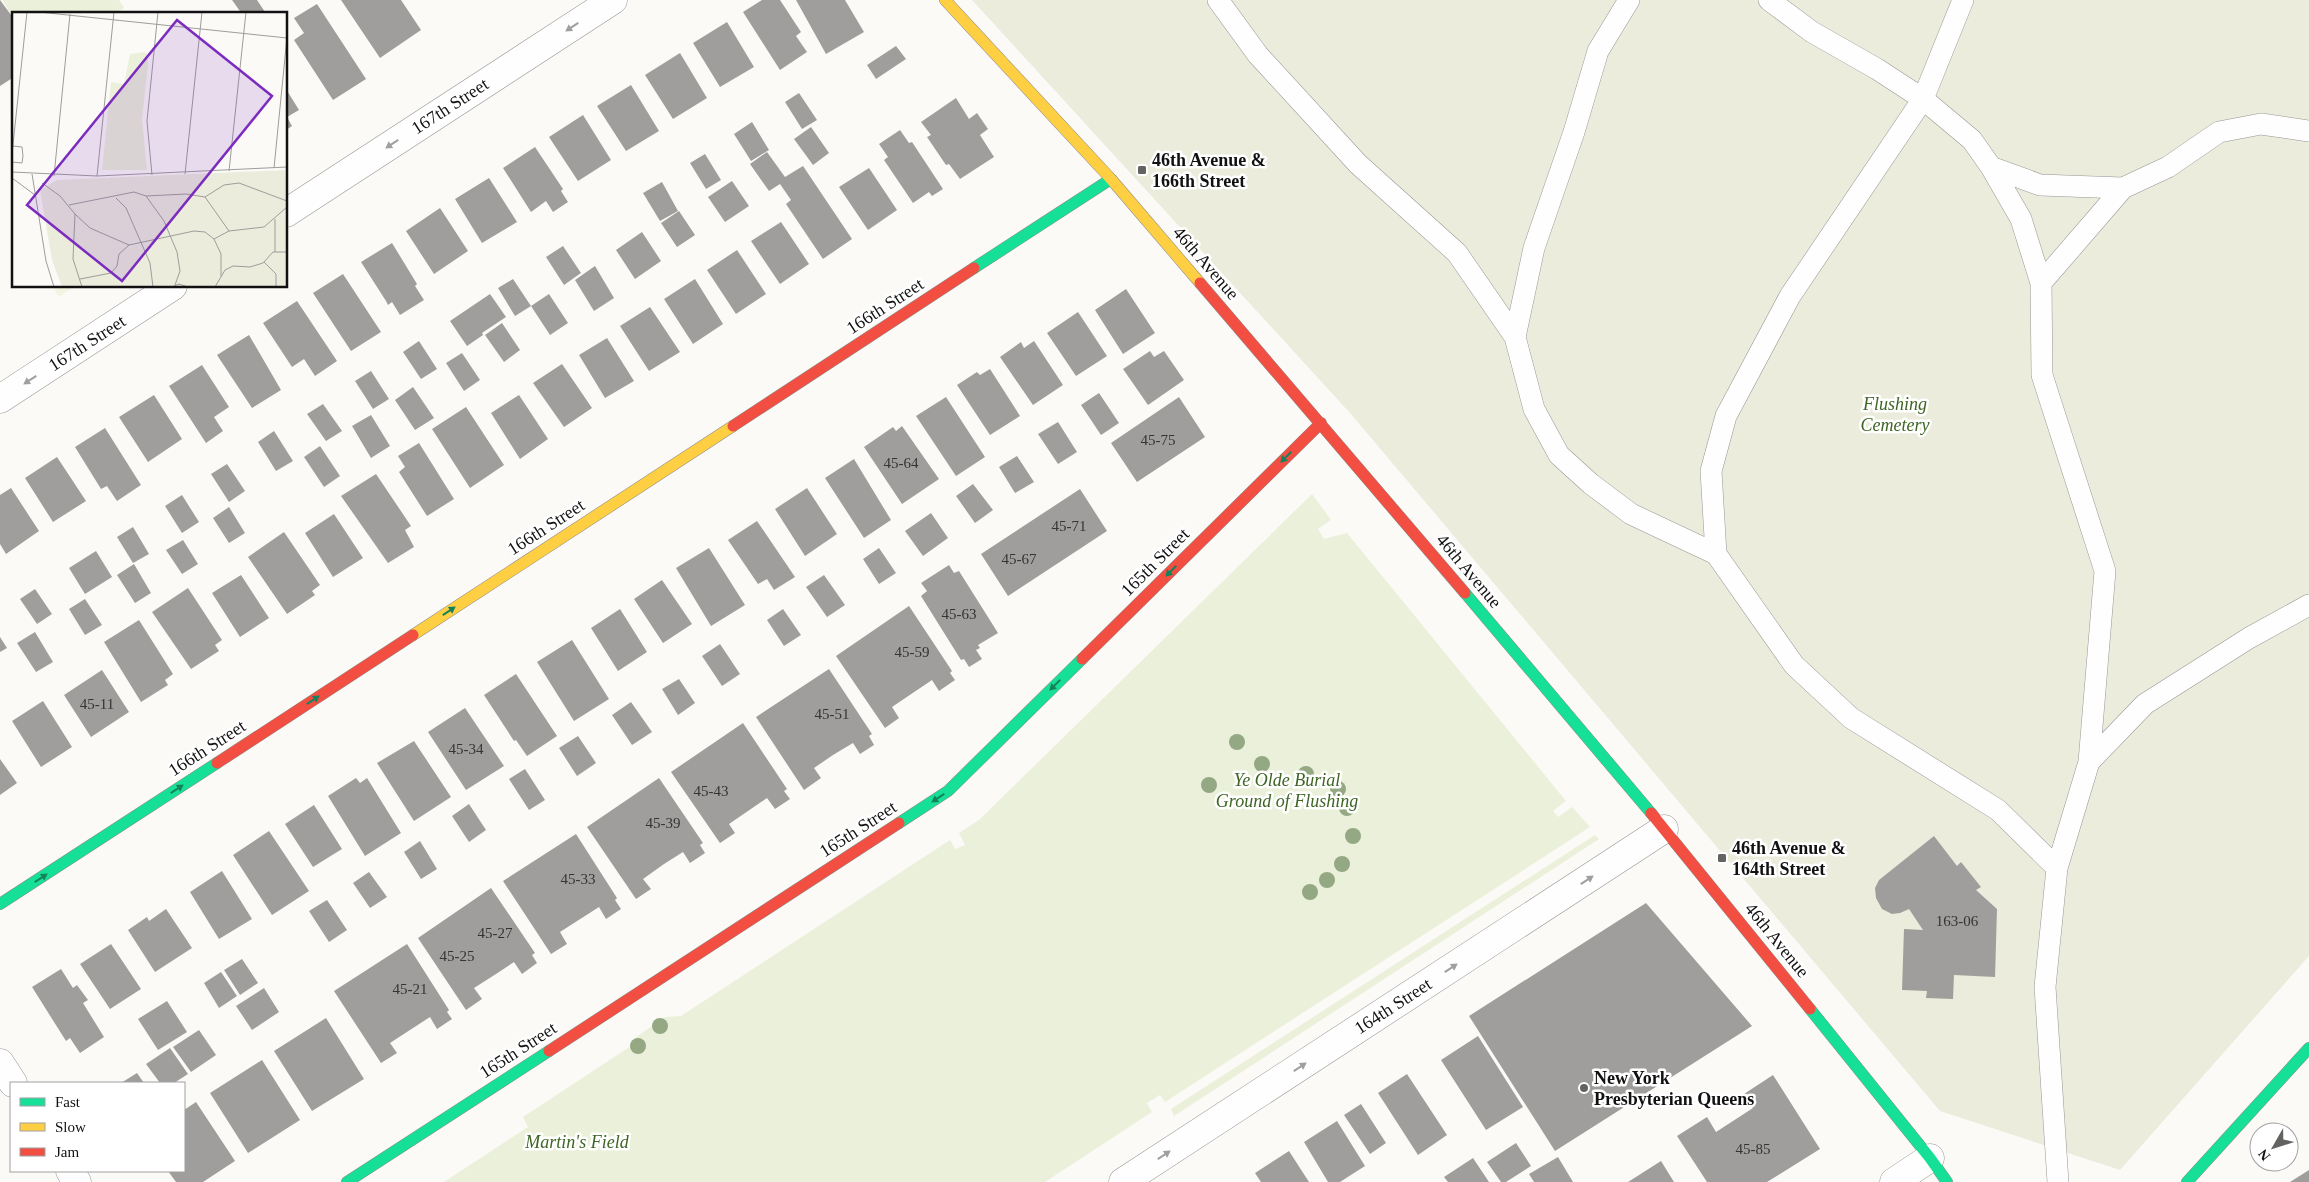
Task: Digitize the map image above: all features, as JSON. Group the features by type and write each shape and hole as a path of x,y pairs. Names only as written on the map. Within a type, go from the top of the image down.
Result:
{"street":[{"name":"167th Street","path":"288,212 613,0"},
{"name":"46th Avenue","path":"945,0 1111,179 1321,423 1664,829 1930,1158 1946,1182"},
{"name":"166th Street","path":"0,904 1111,179"},
{"name":"167th Street","path":"0,399 170,288"},
{"name":"165th Street","path":"347,1182 948,792 1321,423"},
{"name":"164th Street","path":"1123,1182 1664,829"},
{"path":"2189,1181 2309,1048"},
{"path":"0,1063 12,1082"},
{"path":"1894,1182 1930,1158"}],"lane":[{"path":"1218,0 1258,55 1358,164 1457,253 1515,337 1534,409 1559,455 1590,484 1630,514 1716,554 1794,665 1851,718 1998,810 2058,868"},
{"path":"1515,337 1534,248 1574,132 1598,50 1629,0"},
{"path":"1769,0 1812,32 1878,69 1923,99 1972,140 1991,167 2021,218 2041,282 2042,375 2104,571 2089,762 2058,868 2045,987 2058,1182"},
{"path":"1716,554 1711,471 1726,416 1790,296 1923,99 1964,0"},
{"path":"2041,282 2124,188 2168,167 2219,132 2261,124 2309,131"},
{"path":"1991,167 2040,185 2124,188"},
{"path":"2089,762 2145,704 2249,638 2309,605"}],"green space":[{"path":"2,0 119,0 124,8 118,12 12,12 12,16"},
{"name":"Flushing Cemetery","path":"972,0 2309,0 2309,956 2120,1170 1940,1111 1350,413"},
{"path":"53,288 72,288 59,297"},
{"name":"Ye Olde Burial Ground of Flushing","path":"1312,494 1331,520 1318,529 1324,539 1347,533 1566,801 1553,811 1558,817 1572,807 1590,827 1165,1102 1160,1095 1147,1103 1152,1112 1045,1182 444,1182 528,1127 523,1117 631,1046 636,1037 665,1017 681,1016 950,840 955,849 965,845 959,833 979,820"},
{"path":"1595,835 1599,839 1174,1116 1171,1109"}],"building":[{"path":"0,0 12,16 12,78 0,86"},
{"path":"232,0 257,0 265,12 241,12"},
{"path":"341,0 401,0 421,30 380,58"},
{"path":"762,0 780,0 801,32 796,36 807,52 780,70 743,12"},
{"path":"796,0 845,0 864,32 826,54"},
{"path":"317,4 366,79 333,100 294,40 304,33 294,18"},
{"path":"727,22 754,67 720,87 693,43"},
{"path":"896,46 906,59 876,79 867,65"},
{"path":"680,53 707,98 673,119 645,75"},
{"path":"631,85 659,131 626,151 597,106"},
{"path":"288,92 299,110 288,116"},
{"path":"799,93 817,120 802,129 785,102"},
{"path":"956,98 969,119 977,113 988,129 980,135 994,157 960,179 949,164 946,165 927,137 931,135 921,122"},
{"path":"583,115 611,160 578,181 549,137"},
{"path":"288,119 292,126 288,129"},
{"path":"752,122 769,150 751,161 734,134"},
{"path":"811,127 829,153 813,165 794,139"},
{"path":"900,130 909,143 912,142 943,189 932,196 929,192 913,203 884,160 888,157 879,144"},
{"path":"535,147 563,189 561,191 568,202 553,212 546,201 531,212 503,168"},
{"path":"767,152 785,177 803,166 852,239 823,259 786,204 791,200 780,184 769,191 750,164"},
{"path":"705,154 721,180 706,189 690,163"},
{"path":"869,168 897,210 868,230 839,187"},
{"path":"489,178 517,222 482,243 455,199"},
{"path":"732,181 749,206 725,222 708,197"},
{"path":"662,182 678,211 660,221 643,193"},
{"path":"440,208 468,251 434,274 406,231"},
{"path":"679,211 695,235 677,247 661,223"},
{"path":"781,222 809,264 780,284 751,241"},
{"path":"642,232 661,261 635,279 616,250"},
{"path":"392,243 417,284 415,286 424,300 400,315 392,302 388,305 361,262"},
{"path":"563,246 581,273 564,285 546,257"},
{"path":"737,250 766,294 736,314 707,270"},
{"path":"595,266 614,298 594,311 575,280"},
{"path":"343,274 381,332 351,351 313,293"},
{"path":"513,279 531,306 515,316 498,288"},
{"path":"695,279 723,324 693,344 664,299"},
{"path":"1126,289 1155,333 1123,354 1095,310"},
{"path":"490,294 506,317 467,346 450,321"},
{"path":"549,294 568,323 550,335 531,306"},
{"path":"297,301 337,361 315,376 304,359 292,367 263,323"},
{"path":"650,307 680,352 649,371 620,326"},
{"path":"1078,312 1107,356 1076,376 1047,333"},
{"path":"502,323 520,350 504,362 485,335"},
{"path":"249,335 281,390 252,408 217,355"},
{"path":"607,338 634,381 605,398 579,355"},
{"path":"419,341 437,369 421,379 403,352"},
{"path":"1034,341 1063,385 1033,405 1000,357 1021,342 1024,348"},
{"path":"1150,351 1154,357 1164,351 1184,380 1148,405 1123,369"},
{"path":"462,353 480,380 464,391 446,363"},
{"path":"562,364 592,408 564,427 533,383"},
{"path":"202,365 229,407 214,417 223,431 206,443 169,386"},
{"path":"990,369 1020,416 990,435 957,385 977,372 980,375"},
{"path":"371,371 389,399 373,409 355,381"},
{"path":"413,387 434,418 415,430 395,400"},
{"path":"1099,393 1119,423 1101,435 1081,405"},
{"path":"154,395 182,439 148,462 119,417"},
{"path":"519,395 548,439 520,459 491,413"},
{"path":"946,397 985,457 956,476 916,416"},
{"path":"1179,397 1205,437 1137,482 1111,443"},
{"path":"323,404 342,431 326,441 307,414"},
{"path":"466,407 504,465 470,488 432,429"},
{"path":"371,415 390,446 371,458 352,426"},
{"path":"1058,422 1077,452 1058,464 1038,434"},
{"path":"902,426 939,479 902,504 864,447 893,427 896,431"},
{"path":"105,428 141,485 117,501 107,486 101,489 75,447"},
{"path":"274,431 293,461 276,471 258,442"},
{"path":"419,443 454,499 427,516 399,472 405,467 398,456"},
{"path":"320,446 340,476 324,487 304,457"},
{"path":"1017,456 1034,482 1015,493 999,467"},
{"path":"57,457 86,501 53,522 25,478"},
{"path":"854,459 891,520 864,538 825,478"},
{"path":"227,464 245,491 229,502 211,474"},
{"path":"376,474 411,526 405,530 414,547 388,563 341,496"},
{"path":"973,484 993,510 975,523 956,496"},
{"path":"11,488 39,531 6,554 0,544 0,495"},
{"path":"807,488 837,534 805,556 775,509"},
{"path":"1080,489 1107,531 1008,596 981,554"},
{"path":"182,495 199,522 182,533 165,506"},
{"path":"229,507 245,533 229,543 213,518"},
{"path":"931,513 948,538 923,556 905,531"},
{"path":"334,514 363,558 333,577 305,533"},
{"path":"757,521 795,577 774,590 767,579 758,584 728,540"},
{"path":"133,527 149,554 133,563 117,537"},
{"path":"284,532 320,585 312,591 315,595 287,614 248,557"},
{"path":"183,540 198,564 182,574 166,550"},
{"path":"709,548 745,605 711,626 676,568"},
{"path":"879,548 896,573 879,584 863,559"},
{"path":"96,551 112,577 85,594 69,568"},
{"path":"134,564 151,593 135,603 117,575"},
{"path":"949,565 954,573 959,571 998,633 978,645 980,648 976,650 982,659 969,667 964,659 961,660 921,596 927,591 921,583"},
{"path":"241,575 269,618 240,637 212,593"},
{"path":"824,575 845,605 827,617 806,587"},
{"path":"662,580 692,624 663,643 634,599"},
{"path":"188,588 222,640 215,645 219,651 191,669 152,612"},
{"path":"35,589 52,614 37,624 20,599"},
{"path":"85,599 102,625 85,635 69,609"},
{"path":"909,606 952,671 950,673 955,680 939,691 932,680 892,707 899,718 885,728 836,656"},
{"path":"620,609 647,652 618,671 591,628"},
{"path":"783,609 801,635 784,646 767,620"},
{"path":"139,620 173,674 165,680 168,685 141,702 104,642"},
{"path":"35,632 53,662 36,672 17,643"},
{"path":"0,637 7,648 0,652"},
{"path":"572,640 609,699 574,721 537,662"},
{"path":"720,644 740,674 722,686 702,656"},
{"path":"829,669 872,734 869,736 874,745 860,754 853,743 833,755 814,768 821,778 804,790 756,717"},
{"path":"102,670 129,712 91,737 64,695"},
{"path":"516,674 557,736 527,756 516,740 514,741 484,695"},
{"path":"679,679 695,703 678,715 662,689"},
{"path":"43,701 72,747 41,767 12,721"},
{"path":"631,702 652,732 632,745 612,715"},
{"path":"465,708 504,766 466,790 428,732"},
{"path":"743,723 787,789 784,791 790,799 775,809 767,798 729,824 735,833 720,843 671,772"},
{"path":"578,736 596,763 577,776 559,748"},
{"path":"414,741 451,797 414,821 377,763"},
{"path":"0,759 17,783 0,795"},
{"path":"525,769 545,800 529,810 509,779"},
{"path":"356,778 360,783 367,778 401,833 365,856 328,796"},
{"path":"659,778 703,843 700,845 705,853 690,863 683,852 664,864 643,879 651,889 636,899 587,827"},
{"path":"469,804 486,830 469,842 452,816"},
{"path":"314,805 342,849 313,867 285,824"},
{"path":"269,831 309,891 272,915 233,855"},
{"path":"576,834 617,898 615,900 621,909 606,919 599,907 560,932 567,944 551,954 503,881"},
{"path":"1934,836 1957,866 1961,862 1981,887 1976,890 1997,909 1995,977 1954,975 1953,999 1926,998 1927,991 1902,990 1904,929 1923,930 1909,909 1892,914 1882,909 1876,898 1875,888 1879,880"},
{"path":"420,841 437,869 421,879 404,852"},
{"path":"222,871 252,919 219,939 190,892"},
{"path":"369,872 387,897 370,908 353,883"},
{"path":"491,888 535,953 532,955 537,963 522,974 514,962 474,988 482,999 466,1010 418,938"},
{"path":"327,900 347,930 329,942 309,911"},
{"name":"New York Presbyterian Queens","path":"1646,903 1752,1026 1555,1151 1469,1016"},
{"path":"166,909 192,948 155,972 128,930 147,917 149,921"},
{"path":"111,944 141,989 110,1009 80,964"},
{"path":"407,944 449,1010 447,1012 452,1019 437,1029 430,1017 390,1043 397,1053 381,1063 334,991"},
{"path":"242,959 258,983 240,995 224,970"},
{"path":"61,969 73,988 77,985 88,1000 83,1003 104,1037 80,1053 70,1038 66,1041 32,987"},
{"path":"221,972 237,996 219,1008 204,983"},
{"path":"264,988 279,1012 252,1030 236,1006"},
{"path":"167,1001 187,1032 158,1050 138,1019"},
{"path":"326,1018 364,1079 312,1111 274,1051"},
{"path":"199,1030 216,1055 191,1072 173,1047"},
{"path":"1478,1036 1523,1107 1486,1130 1441,1060"},
{"path":"170,1048 188,1074 176,1082 159,1082 146,1064"},
{"path":"262,1060 300,1120 248,1153 210,1093"},
{"path":"137,1073 143,1082 123,1082"},
{"path":"1407,1074 1447,1135 1418,1155 1378,1093"},
{"path":"1773,1075 1820,1149 1767,1182 1707,1182 1677,1136 1707,1117 1716,1132 1753,1108 1744,1094"},
{"path":"196,1102 235,1161 203,1182 176,1182 169,1172 185,1172 185,1109"},
{"path":"1361,1104 1386,1143 1370,1154 1344,1115"},
{"path":"1337,1121 1365,1166 1340,1182 1328,1182 1304,1142"},
{"path":"1516,1143 1531,1166 1506,1182 1501,1182 1487,1162"},
{"path":"1289,1151 1309,1182 1261,1182 1255,1173"},
{"path":"1558,1157 1573,1182 1534,1182 1529,1174"},
{"path":"1473,1158 1489,1182 1448,1182 1444,1177"},
{"path":"1661,1161 1674,1182 1628,1182"},
{"path":"2309,1170 2309,1182 2290,1182"}],"traffic: fast":[{"path":"974,268 1111,179"},
{"path":"1465,593 1651,813"},
{"path":"899,823 948,791 1082,659"},
{"path":"0,904 217,763"},
{"path":"1810,1009 1930,1158 1947,1182"},
{"path":"2187,1182 2309,1048"},
{"path":"347,1182 549,1051"}],"traffic: slow":[{"path":"945,0 1111,179 1200,283"},
{"path":"413,635 733,426"}],"traffic: jam":[{"path":"733,426 974,268"},
{"path":"1200,283 1465,593"},
{"path":"1082,659 1321,423"},
{"path":"217,763 413,635"},
{"path":"1651,813 1810,1009"},
{"path":"549,1051 899,823"}],"place":[{"name":"46th Avenue & 166th Street","path":"1142,170"},
{"name":"46th Avenue & 164th Street","path":"1722,858"},
{"name":"New York Presbyterian Queens","path":"1584,1088"}],"park label":[{"name":"Martin's Field","path":"577,1142"}]}
